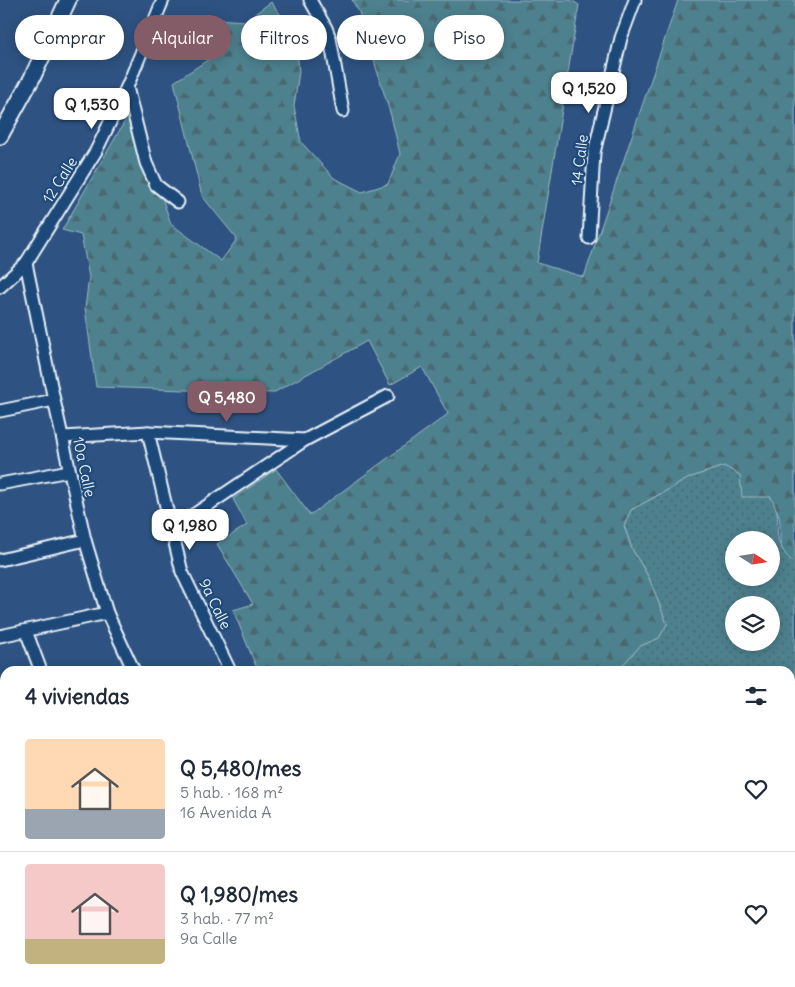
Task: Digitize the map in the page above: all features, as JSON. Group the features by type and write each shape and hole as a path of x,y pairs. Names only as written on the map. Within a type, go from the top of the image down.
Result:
{"street":[{"path":"0,136 32,78 68,0"},
{"name":"12 Calle","path":"0,287 26,263 96,151 127,87 163,0"},
{"path":"310,0 330,38 343,111"},
{"name":"14 Calle","path":"589,238 594,154 621,38 635,0"},
{"path":"127,87 146,164 156,185 178,202"},
{"name":"10a Calle","path":"26,263 63,437 68,471 84,540 107,613 132,666"},
{"path":"172,530 305,440 388,396"},
{"path":"0,411 54,400"},
{"path":"63,437 148,432 305,440"},
{"name":"9a Calle","path":"148,432 182,572 228,666"},
{"path":"0,484 68,471"},
{"path":"0,560 84,540"},
{"path":"0,636 107,613"},
{"path":"26,631 39,666"}],"green space":[{"path":"352,0 571,0 579,5 537,263 584,277 678,0 795,0 795,564 781,547 779,516 771,497 742,497 740,475 724,466 691,477 631,510 624,526 632,549 649,578 667,624 659,638 640,646 622,666 256,666 233,610 253,604 217,544 247,525 233,499 276,469 310,515 448,414 422,367 390,385 367,341 273,393 96,387 85,308 89,277 81,235 62,230 132,109 171,224 221,261 237,239 202,196 174,82 208,60 231,60 231,20 241,21 241,60 298,60 299,72 294,106 301,142 334,178 362,192 388,184 400,154 391,116 374,60 424,60 424,15 360,15"},
{"path":"271,2 281,15 253,15"},
{"path":"724,466 766,492 776,508 778,531 725,531 725,586 780,586 780,545 795,564 795,666 622,666 640,646 659,638 667,624 649,578 632,549 624,526 631,510 691,477"}]}
